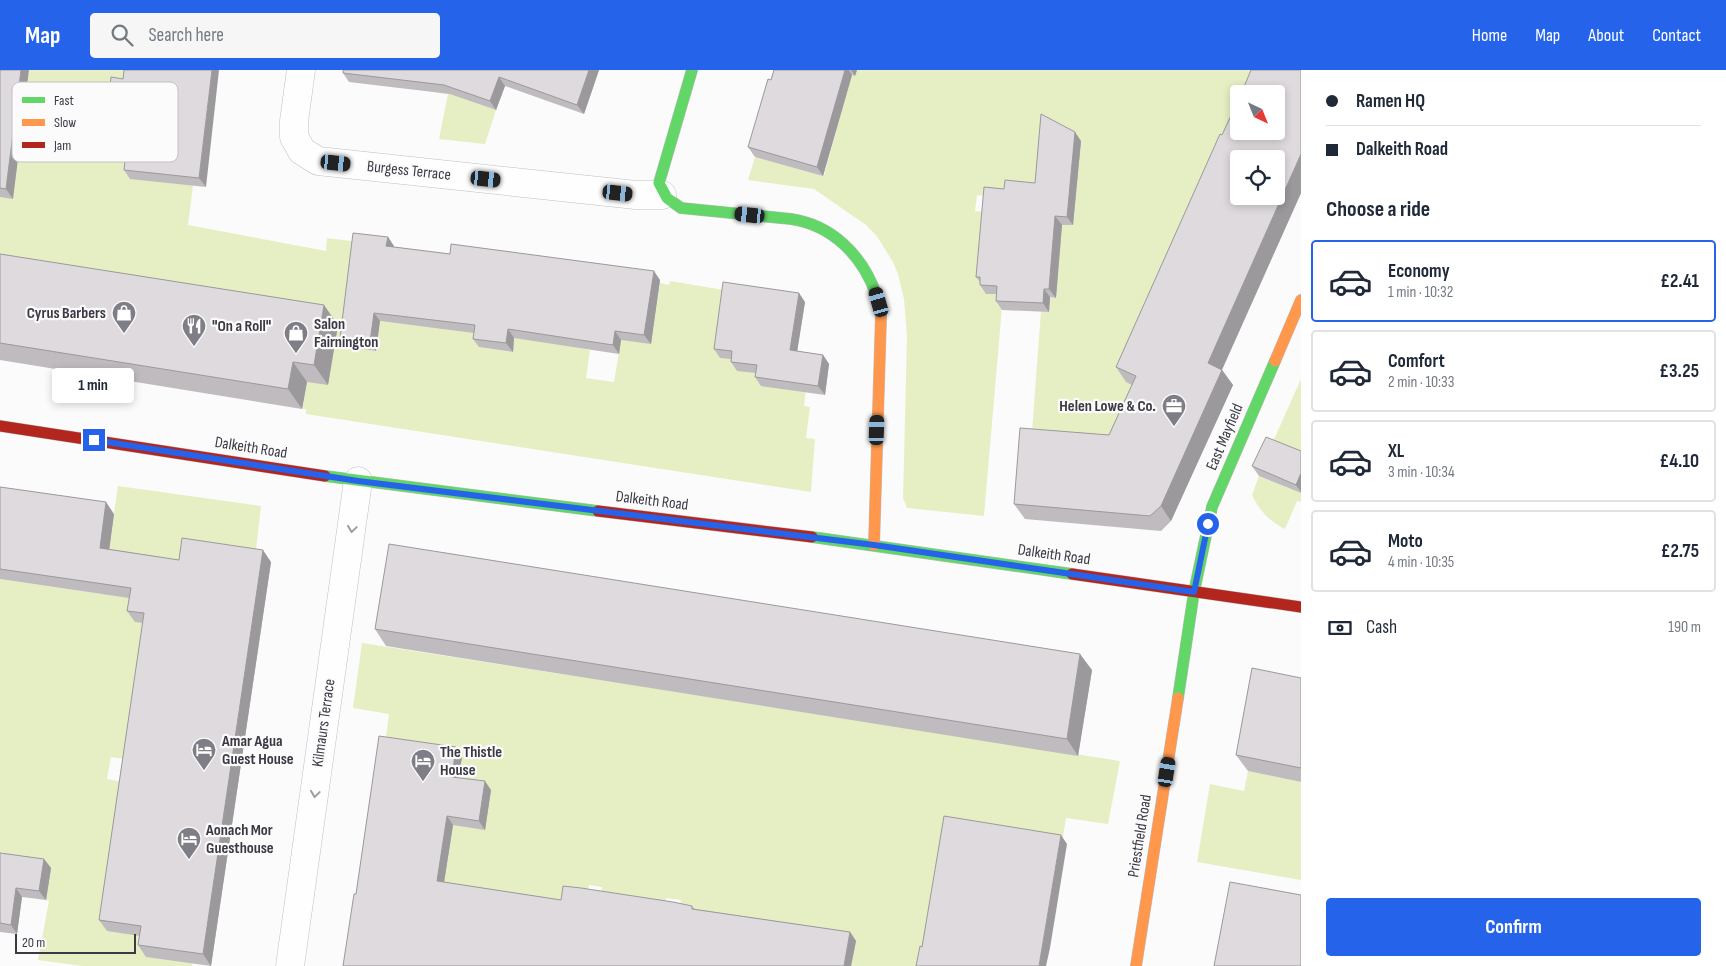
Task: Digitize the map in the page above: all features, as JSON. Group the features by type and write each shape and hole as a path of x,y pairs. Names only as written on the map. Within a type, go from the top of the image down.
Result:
{"street":[{"name":"Burgess Terrace","path":"301,70 294,121 294,137 302,151 318,161 636,196 662,195"},
{"path":"692,70 659,183 662,195 670,203 681,208 801,221 821,228 838,238 857,256 868,272 881,316 874,545"},
{"name":"East Mayfield","path":"1194,592 1212,507 1301,300"},
{"name":"Dalkeith Road","path":"0,426 358,481 874,545 1301,607"},
{"name":"Kilmaurs Terrace","path":"290,966 358,481"},
{"name":"Priestfield Road","path":"1136,966 1194,592"}],"green space":[{"path":"29,70 174,70 158,82 27,82"},
{"path":"441,70 462,98 496,110 485,144 439,139 448,94 438,93"},
{"path":"834,70 855,76 857,70 1269,70 1262,85 1230,85 1230,140 1236,140 1232,150 1230,150 1230,156 1147,391 1119,450 1032,432 1041,311 1049,312 1050,297 1056,298 1062,225 1073,225 1066,179 1010,198 977,195 975,211 992,213 1003,295 984,516 907,508 903,498 907,336 904,299 893,262 876,235 866,225 814,189 748,180 755,157 824,176 836,132"},
{"path":"12,156 12,162 159,162 193,186 188,225 326,251 327,238 359,242 346,347 376,351 380,321 421,326 482,326 480,347 512,352 523,265 571,346 590,350 586,378 614,382 621,340 651,343 660,283 669,285 670,281 730,291 738,360 763,374 806,389 804,406 810,407 806,438 815,439 811,492 306,414 306,409 302,409 307,382 0,263 0,197"},
{"path":"1301,379 1301,458 1271,446"},
{"path":"1259,476 1301,493 1301,502 1297,501 1285,529 1274,523 1266,515 1252,495"},
{"path":"118,486 261,506 255,559 178,628 174,766 111,757 107,779 130,783 149,937 147,957 193,963 192,966 82,966 38,960 49,901 46,900 50,868 0,861 0,579 102,594"},
{"path":"362,643 1120,761 1108,824 1066,818 1062,843 989,966 851,966 679,911 681,900 666,898 664,909 600,898 602,887 589,885 587,897 560,955 422,911 453,821 469,787 385,745 389,714 353,708"},
{"path":"1248,771 1301,782 1301,880 1197,862 1210,784 1244,791"}],"building":[{"path":"0,70 21,70 19,82 12,82 12,141 6,189 0,188"},
{"path":"124,70 212,70 199,178 124,170 125,162 178,162 178,82 110,82 111,77 123,79"},
{"path":"343,70 589,70 577,105 499,77 490,101 444,85 343,73"},
{"path":"774,70 845,70 817,167 748,147 768,79 771,80"},
{"path":"1251,70 1301,70 1301,154 1285,190 1285,150 1230,150 1230,205 1278,205 1208,363 1222,370 1161,506 1150,516 1014,504 1020,428 1109,435 1136,376 1116,367 1220,134 1222,135 1230,118 1230,140 1285,140 1285,85 1245,85"},
{"path":"1041,114 1075,132 1067,217 1055,216 1049,289 1044,289 1043,303 996,301 997,286 980,285 980,277 976,277 984,187 1004,189 1005,180 1035,183"},
{"path":"353,233 388,237 386,246 450,254 451,244 654,271 644,335 615,331 613,345 508,329 506,343 473,339 475,325 374,313 370,342 340,338"},
{"path":"0,254 324,305 314,365 293,362 288,389 0,343"},
{"path":"723,282 799,293 790,350 823,355 818,386 755,377 757,365 731,362 732,351 714,349"},
{"path":"1266,437 1301,451 1301,473 1296,485 1252,466"},
{"path":"0,487 106,502 100,548 179,560 182,538 263,550 203,954 138,945 141,926 99,920 144,613 127,611 131,588 0,569"},
{"path":"389,544 1080,654 1067,739 375,629"},
{"path":"1252,668 1301,678 1301,768 1236,755"},
{"path":"379,736 456,747 452,777 485,781 479,821 447,816 437,881 561,900 563,886 581,888 673,902 692,906 692,909 850,932 844,966 343,966 354,894 356,894"},
{"path":"944,816 1061,835 1039,966 916,966 920,946 922,947"},
{"path":"0,853 44,859 39,891 16,888 11,925 0,923"},
{"path":"1230,882 1301,895 1301,966 1214,966"}],"traffic: fast":[{"path":"692,70 659,183 667,198 681,208 791,219 806,222 820,228 844,244 854,255 863,267 876,294"},
{"path":"1178,698 1194,592 1212,507 1275,361"},
{"path":"325,476 598,511"},
{"path":"812,537 1072,574"}],"traffic: slow":[{"path":"874,545 881,316 876,294"},
{"path":"1275,361 1301,300"},
{"path":"1136,966 1178,698"}],"traffic: jam":[{"path":"0,426 325,476"},
{"path":"598,511 812,537"},
{"path":"1072,574 1301,607"}],"place":[{"name":"Cyrus Barbers","path":"124,334"},
{"name":"\"On a Roll\"","path":"194,347"},
{"name":"Salon Fairnington","path":"296,354"},
{"name":"Helen Lowe & Co.","path":"1174,427"},
{"name":"Amar Agua Guest House","path":"204,771"},
{"name":"The Thistle House","path":"423,782"},
{"name":"Aonach Mor Guesthouse","path":"189,860"}],"route":[{"path":"94,440 358,481 874,545 1194,592 1208,524"}]}
